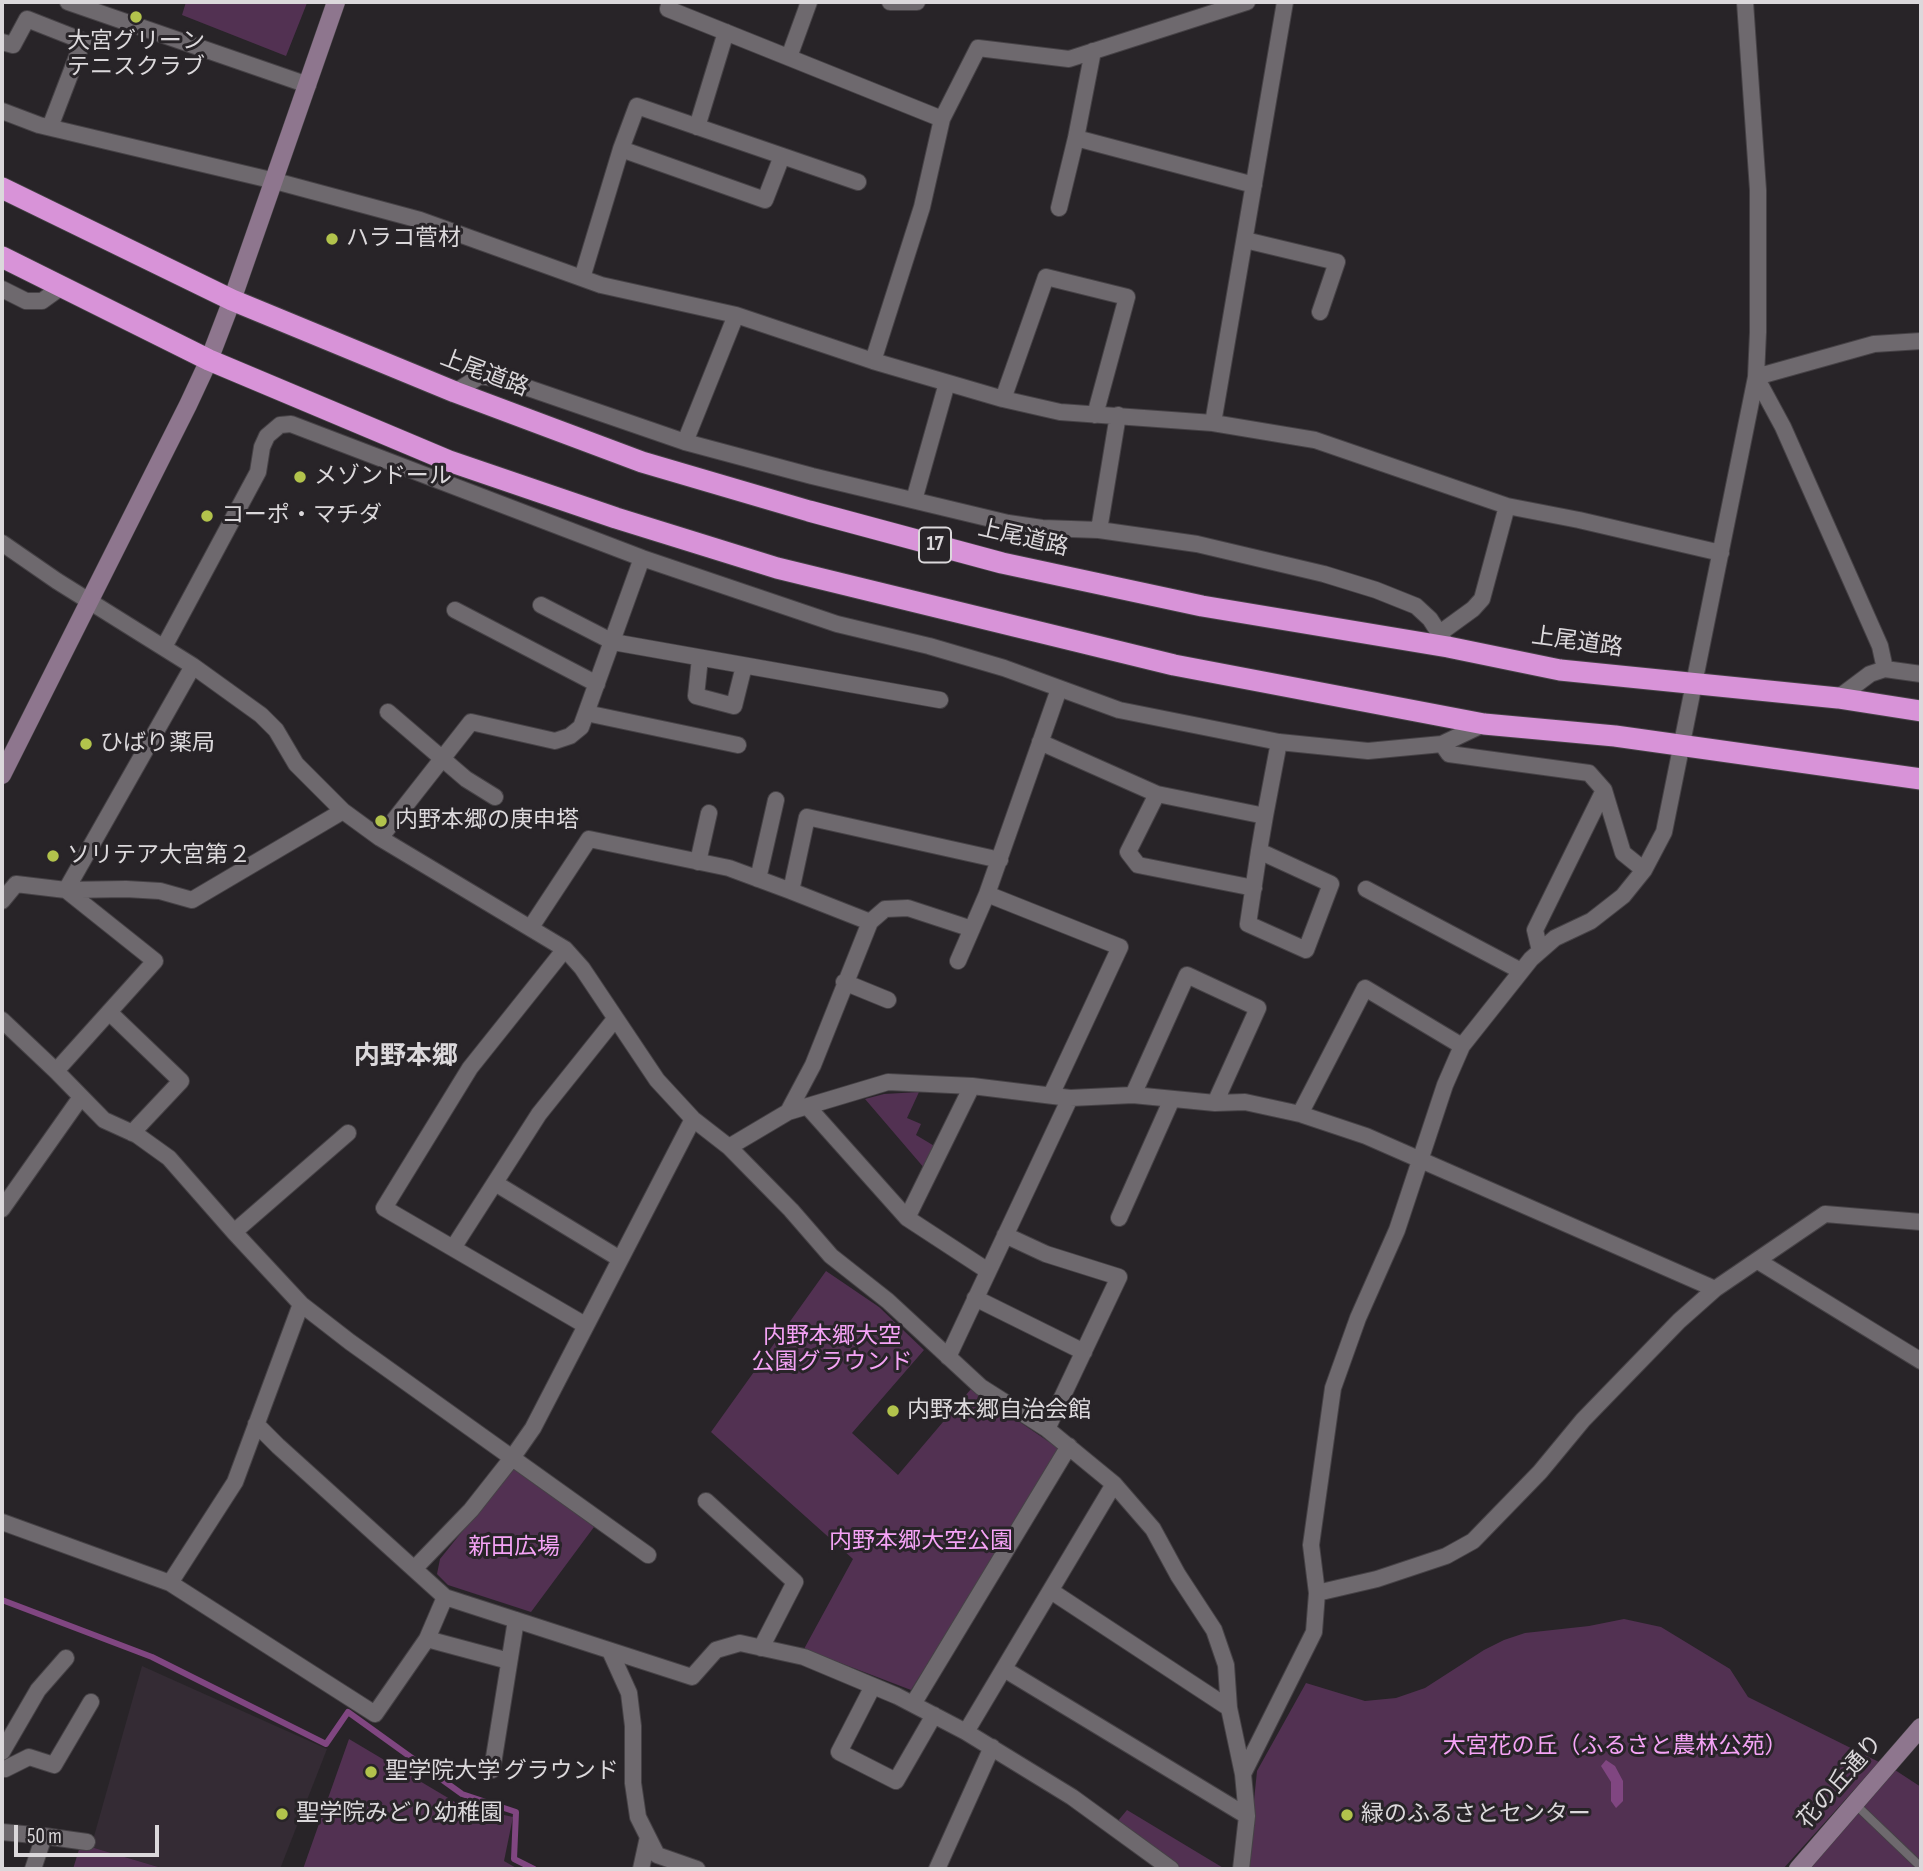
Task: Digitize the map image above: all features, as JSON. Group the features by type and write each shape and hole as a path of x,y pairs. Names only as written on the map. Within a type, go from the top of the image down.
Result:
{"highway":[{"name":"上尾道路","path":"2,188 232,300 455,392 642,462 809,511 1002,563 1202,606 1444,640 1560,670 1838,698 1921,711"},
{"path":"2,257 209,360 449,461 616,518 777,568 1174,665 1484,724 1615,736 1920,781"}],"street":[{"path":"68,2 308,85"},
{"path":"2,775 209,360 275,181 336,2"},
{"path":"670,2 668,9 942,119"},
{"path":"789,58 809,2"},
{"path":"890,2 917,2"},
{"path":"873,361 922,207 942,119 978,48 1069,60 1247,2"},
{"path":"1213,423 1285,2"},
{"path":"1243,1774 1314,1632 1317,1593 1311,1545 1333,1388 1358,1318 1397,1230 1445,1084 1462,1046 1521,971 1555,938 1591,921 1623,896 1644,870 1664,832 1756,377 1759,332 1758,190 1745,2"},
{"path":"2,42 13,46 27,19 83,41 50,127"},
{"path":"697,127 726,32"},
{"path":"1059,208 1093,51"},
{"path":"582,278 621,149 637,106 858,182"},
{"path":"2,111 50,127 275,181 420,220 601,285 736,315 873,361 1003,399 1060,412 1213,423 1315,440 1507,506 1721,554"},
{"path":"1076,138 1254,185"},
{"path":"621,149 765,200 782,156"},
{"path":"1245,240 1337,262 1320,312"},
{"path":"1003,399 1046,277 1128,297 1095,415"},
{"path":"8,293 26,301 43,301 60,288"},
{"path":"685,442 736,315"},
{"path":"1756,377 1874,344 1921,341"},
{"path":"455,392 480,376 505,380 685,442 1008,523 1042,528 1099,530 1197,544 1324,574 1416,606 1430,619 1444,640 1482,599 1507,506"},
{"path":"1756,377 1783,427 1869,621 1880,646 1885,669"},
{"path":"914,500 947,383"},
{"path":"1099,530 1118,415"},
{"path":"164,647 258,472 261,447 267,436 280,425 291,424 642,558 837,624 929,646 1004,668 1119,710 1279,742 1368,751 1442,744 1484,724"},
{"path":"449,461 500,506"},
{"path":"2,543 89,602 193,666 261,715 276,730 296,764 343,811 380,838 565,949 582,968 657,1080 692,1119 729,1147 791,1210 831,1256 888,1301 981,1387 1047,1429 1114,1484 1153,1529 1178,1575 1214,1630 1226,1665 1229,1708 1243,1774 1247,1816 1241,1869"},
{"path":"380,838 471,722 555,741 570,736 581,727 642,558"},
{"path":"541,605 613,642 940,700"},
{"path":"455,610 597,684"},
{"path":"700,658 696,696 734,706 744,666"},
{"path":"66,890 193,666"},
{"path":"1838,698 1870,674 1885,669 1921,674"},
{"path":"958,961 1000,860 1059,689"},
{"path":"388,712 466,779 495,797"},
{"path":"586,713 738,745"},
{"path":"1040,742 1157,793 1265,817"},
{"path":"1259,851 1331,884 1306,950 1248,924 1259,851 1279,742"},
{"path":"1442,744 1449,754 1589,773 1604,790 1623,853 1644,870"},
{"path":"1540,951 1535,930 1604,790"},
{"path":"1157,793 1128,852 1138,865 1254,888"},
{"path":"758,879 776,800"},
{"path":"2,901 16,884 66,890 160,891 192,900 343,811"},
{"path":"698,862 709,813"},
{"path":"791,891 807,817 1000,860"},
{"path":"531,927 589,839 729,868 870,922"},
{"path":"56,1071 156,961 66,890"},
{"path":"1366,890 1521,971"},
{"path":"987,894 1119,947 1051,1095"},
{"path":"788,1112 813,1065 870,922 885,909 908,908 972,929"},
{"path":"565,949 470,1068 384,1208 586,1325"},
{"path":"1133,1095 1187,975 1258,1008 1214,1103"},
{"path":"844,982 888,1000"},
{"path":"1300,1114 1365,988 1462,1046"},
{"path":"109,1012 181,1081 132,1133"},
{"path":"453,1248 539,1114 615,1019"},
{"path":"2,1020 104,1120 132,1133 169,1158 301,1304 648,1555"},
{"path":"729,1147 788,1112 888,1082 971,1086 1070,1098 1133,1095 1214,1103 1245,1102 1300,1114 1366,1136 1715,1289"},
{"path":"907,1218 971,1086"},
{"path":"2,1209 82,1097"},
{"path":"947,1357 1070,1098"},
{"path":"1119,1218 1172,1099"},
{"path":"807,1106 907,1218 988,1271"},
{"path":"414,1569 471,1510 533,1428 692,1119"},
{"path":"234,1232 348,1133"},
{"path":"495,1183 620,1259"},
{"path":"1317,1593 1377,1579 1446,1556 1474,1541 1540,1472 1593,1410 1679,1321 1715,1289 1825,1214 1921,1222"},
{"path":"1005,1235 1046,1254 1119,1277 1047,1429"},
{"path":"1758,1261 1920,1358"},
{"path":"975,1298 1084,1352"},
{"path":"170,1583 234,1482 301,1304"},
{"path":"256,1424 445,1597 692,1677 716,1650 740,1643 804,1657 913,1704 992,1747 1072,1797 1171,1869"},
{"path":"913,1704 1069,1446"},
{"path":"966,1732 1114,1484"},
{"path":"706,1501 795,1582 761,1648"},
{"path":"2,1522 170,1583 375,1714 426,1639 445,1597"},
{"path":"1051,1591 1229,1708"},
{"path":"492,1770 516,1620"},
{"path":"426,1639 509,1661"},
{"path":"610,1651 629,1693 634,1726 633,1783 638,1817 657,1855 697,1869"},
{"path":"2,1752 38,1690 66,1658"},
{"path":"1004,1669 1247,1816"},
{"path":"873,1686 839,1752 896,1781 934,1715"},
{"path":"3,1771 29,1757 54,1765 91,1702"},
{"name":"花の丘通り","path":"1798,1869 1921,1727"},
{"path":"937,1869 992,1747"},
{"path":"2,1832 87,1842"},
{"path":"33,1869 44,1836"},
{"path":"641,1869 648,1837"}],"lane":[{"path":"1855,1804 1921,1867"}],"shaded area":[{"path":"142,1666 327,1749 280,1869 165,1869 91,1847"},
{"path":"1606,1760 1615,1766 1623,1781 1623,1801 1616,1808 1611,1801 1611,1782 1601,1766"}],"green space":[{"path":"186,2 307,3 286,56 182,15"},
{"path":"919,1092 907,1118 921,1124 916,1135 936,1147 925,1169 865,1099 884,1094"},
{"name":"内野本郷大空公園","path":"826,1271 879,1307 924,1350 852,1433 898,1475 971,1389 1061,1450 911,1690 804,1649 853,1559 711,1432"},
{"name":"新田広場","path":"514,1467 594,1527 531,1612 448,1585 437,1574 440,1559"},
{"name":"大宮花の丘（ふるさと農林公苑）","path":"1624,1619 1661,1627 1730,1669 1748,1697 1879,1762 1783,1869 1247,1869 1257,1771 1306,1683 1365,1701 1396,1698 1425,1688 1504,1640 1525,1633"},
{"name":"聖学院大学 グラウンド","path":"349,1739 460,1805 513,1817 504,1861 518,1869 303,1869"},
{"path":"1895,1770 1921,1787 1921,1869 1807,1869"},
{"path":"1127,1810 1225,1869 1182,1869 1159,1855 1117,1822"},
{"path":"81,1843 91,1847 165,1869 73,1869"}],"waterway":[{"path":"2,1600 152,1657 326,1744 348,1712 462,1794 516,1812 514,1859 534,1869"}],"place":[{"name":"大宮グリーン テニスクラブ","path":"136,17"},
{"name":"ハラコ菅材","path":"332,239"},
{"name":"メゾンドール","path":"300,477"},
{"name":"コーポ・マチダ","path":"207,516"},
{"name":"ひばり薬局","path":"86,744"},
{"name":"内野本郷の庚申塔","path":"381,821"},
{"name":"ソリテア大宮第２","path":"53,856"},
{"name":"内野本郷自治会館","path":"893,1411"},
{"name":"聖学院大学 グラウンド","path":"371,1772"},
{"name":"聖学院みどり幼稚園","path":"282,1814"},
{"name":"緑のふるさとセンター","path":"1347,1815"}],"district":[{"name":"内野本郷","path":"406,1057"}],"park label":[{"name":"内野本郷大空 公園グラウンド","path":"832,1350"}]}
